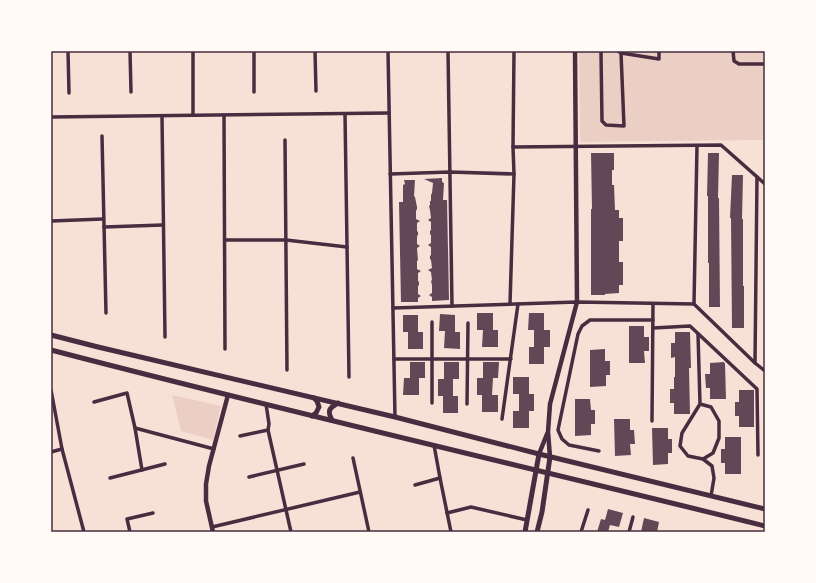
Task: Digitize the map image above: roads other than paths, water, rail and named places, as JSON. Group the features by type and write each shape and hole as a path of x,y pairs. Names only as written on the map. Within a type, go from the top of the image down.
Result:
{"main road":[{"path":"51,335 338,403 550,457 765,509"},
{"path":"51,350 312,416 765,526"},
{"path":"312,416 316,413 319,407 314,398"},
{"path":"332,420 329,415 329,411 331,407 338,403"},
{"path":"525,532 539,454"},
{"path":"537,532 542,512 550,457"}],"street":[{"path":"68,51 69,93"},
{"path":"130,51 130,92"},
{"path":"193,51 193,115"},
{"path":"254,51 254,92"},
{"path":"315,51 316,91"},
{"path":"388,51 395,417"},
{"path":"448,51 452,306"},
{"path":"510,304 514,174 514,51"},
{"path":"550,457 548,432 550,404 577,302 575,51"},
{"path":"602,51 602,122 606,125 624,126 620,52 659,59 659,51"},
{"path":"733,51 734,61 739,64 765,64"},
{"path":"51,117 389,113"},
{"path":"345,114 349,377"},
{"path":"224,115 225,349"},
{"path":"162,116 165,337"},
{"path":"102,136 106,313"},
{"path":"285,140 287,370"},
{"path":"513,147 721,145 765,184"},
{"path":"694,304 697,146"},
{"path":"390,174 450,172 514,174"},
{"path":"755,363 757,177"},
{"path":"51,221 104,219"},
{"path":"104,226 163,225"},
{"path":"225,240 286,240 347,246"},
{"path":"393,308 577,302 694,304 765,372"},
{"path":"502,419 518,304"},
{"path":"652,421 653,304"},
{"path":"599,451 569,445 562,439 558,430 578,334 582,326 590,320 653,320"},
{"path":"432,322 432,403"},
{"path":"467,404 468,323"},
{"path":"653,328 690,326 758,389 758,455"},
{"path":"698,334 700,404 682,433 680,446 688,456 703,459 712,466 714,478 711,496"},
{"path":"394,359 510,359"},
{"path":"51,390 62,449 84,532"},
{"path":"94,402 127,393 142,470"},
{"path":"228,395 209,466 206,484 206,501 213,530 360,492"},
{"path":"266,404 269,424 268,430 291,532"},
{"path":"700,404 711,407 719,421 719,438 713,453 703,459"},
{"path":"135,428 214,449"},
{"path":"240,436 268,430"},
{"path":"539,454 548,432"},
{"path":"434,445 451,532"},
{"path":"51,452 62,449"},
{"path":"353,458 369,532"},
{"path":"110,478 165,464"},
{"path":"250,477 304,464"},
{"path":"415,485 440,478"},
{"path":"448,513 471,507 527,520"},
{"path":"581,532 588,510"},
{"path":"130,532 127,519 153,513"},
{"path":"629,532 633,517"}]}
